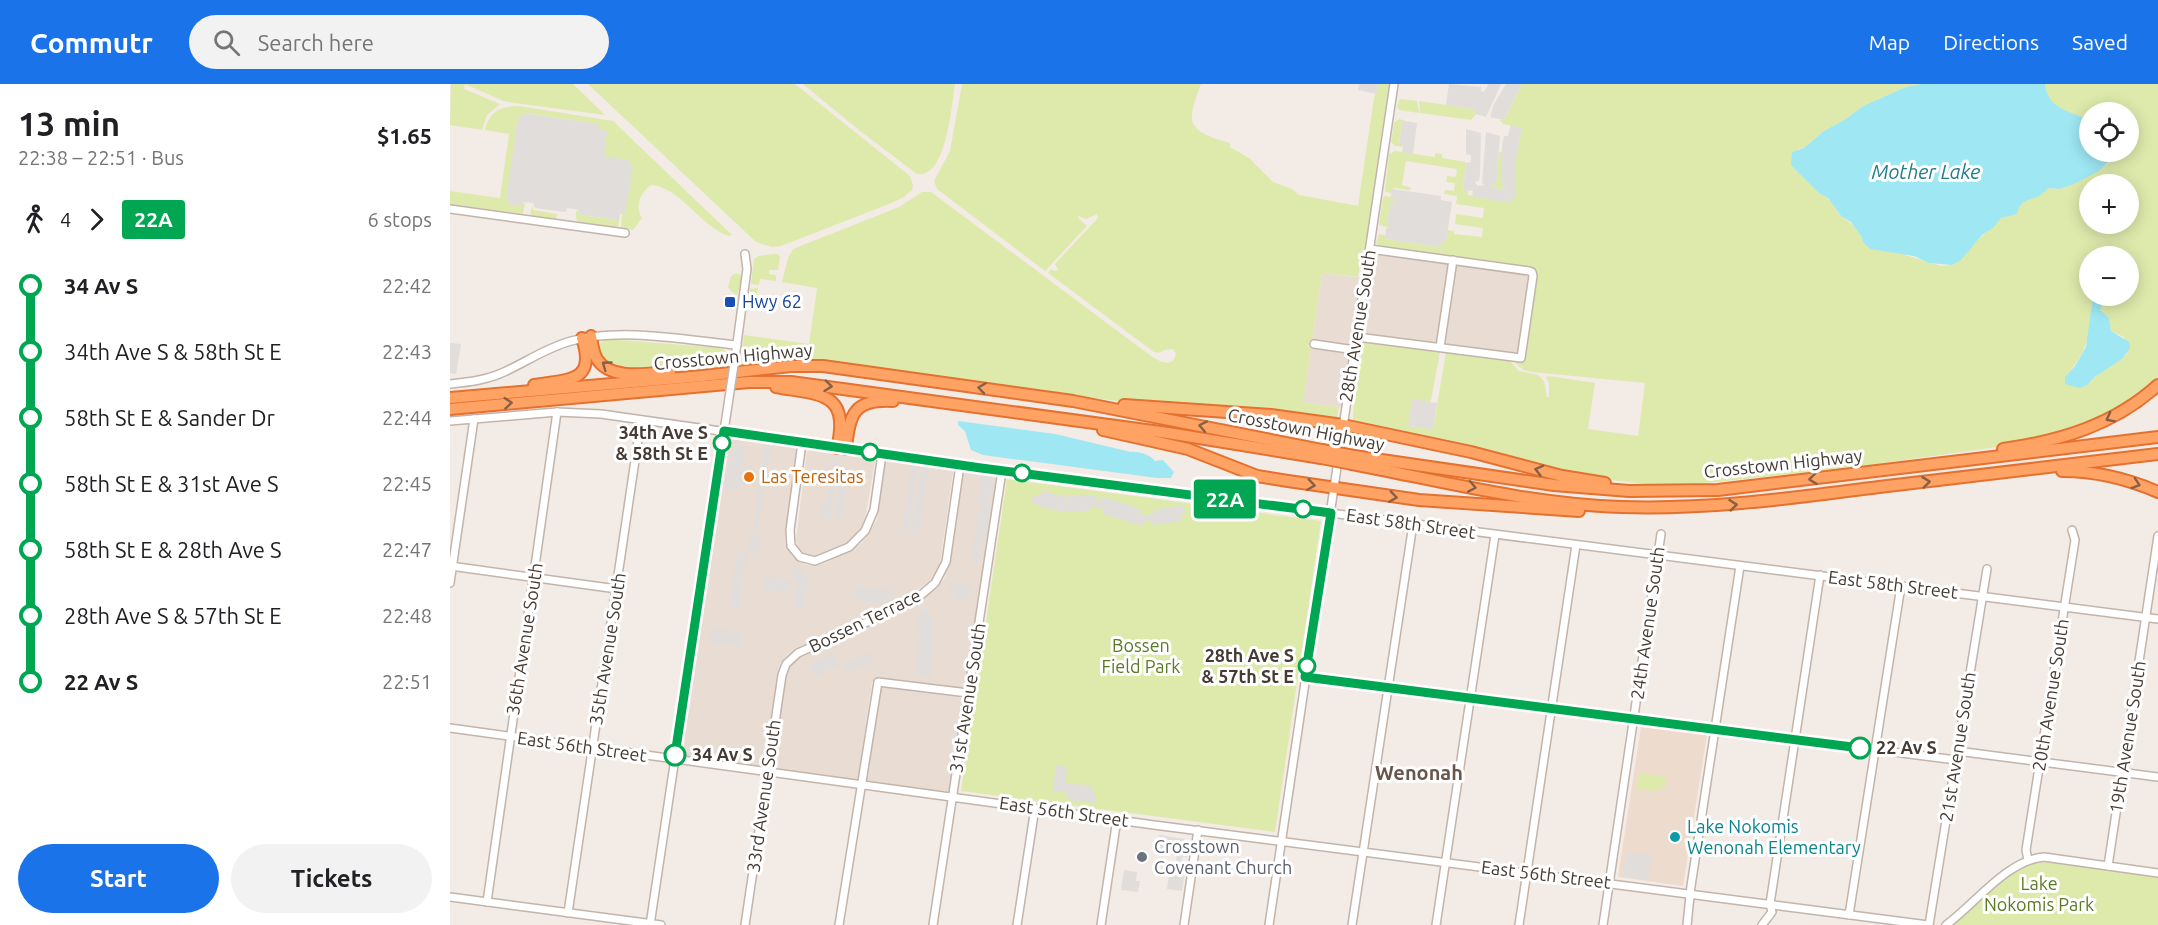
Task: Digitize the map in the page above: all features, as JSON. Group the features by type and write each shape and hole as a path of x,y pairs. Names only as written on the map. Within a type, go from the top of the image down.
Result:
{"highway":[{"path":"586,337 598,360 610,370 625,373 683,372 703,376"},
{"path":"450,398 574,378 583,372 587,363 586,337"},
{"name":"Crosstown Highway","path":"450,398 791,366 823,366 1073,401 1517,496 1618,507 1674,508 1752,503 2158,454"},
{"path":"749,382 827,398 842,416 842,448"},
{"name":"Crosstown Highway","path":"450,409 749,382 791,382 1322,454"},
{"path":"1913,466 1971,453 2035,444 2076,433 2122,412 2158,385"},
{"path":"842,448 850,417 861,406 878,400 972,406"},
{"path":"1073,401 1174,410 1271,415 1343,425 1471,452 1562,476 1659,492"},
{"path":"1062,418 1081,426 1188,449 1257,476 1335,488 1480,506 1620,513 1674,508"},
{"name":"Crosstown Highway","path":"1353,460 1554,485 1659,492 1718,490 2158,437"},
{"path":"1995,474 2086,472 2133,482 2158,492"}],"street":[{"name":"28th Avenue South","path":"1269,925 1394,84"},
{"path":"450,208 625,233"},
{"path":"1357,337 1521,358 1532,272 1370,249"},
{"path":"650,924 737,345 747,269 745,254"},
{"path":"1440,347 1453,260"},
{"path":"450,384 502,374 568,342 586,337 621,334 737,345"},
{"path":"1314,344 1355,350"},
{"name":"East 58th Street","path":"450,421 557,412 601,414 1002,471 2158,619"},
{"name":"36th Avenue South","path":"487,902 557,412"},
{"path":"450,583 474,419"},
{"name":"35th Avenue South","path":"568,913 641,420"},
{"path":"802,443 790,530 791,546 800,557 807,560 822,560 849,547 865,531 874,510 882,454"},
{"name":"Bossen Terrace","path":"785,667 798,653 898,609 914,601 931,588 946,562 960,465"},
{"name":"31st Avenue South","path":"933,925 1002,471"},
{"path":"1352,925 1413,524"},
{"name":"20th Avenue South","path":"2028,860 2026,850 2074,540 2072,530"},
{"name":"24th Avenue South","path":"1603,925 1662,534"},
{"path":"1436,925 1495,535"},
{"name":"19th Avenue South","path":"2108,866 2158,536"},
{"path":"1519,925 1576,545"},
{"path":"451,566 617,589"},
{"path":"1687,925 1714,729 1740,566"},
{"name":"21st Avenue South","path":"1928,925 1987,569"},
{"path":"1762,925 1772,912 1770,904 1820,576"},
{"path":"1849,915 1901,586"},
{"name":"33rd Avenue South","path":"745,925 785,667"},
{"path":"1305,677 1956,760"},
{"path":"839,925 878,682 968,693"},
{"name":"East 56th Street","path":"450,728 860,785 1928,925"},
{"path":"1958,751 2158,777"},
{"path":"1017,925 1035,808"},
{"path":"1101,925 1117,819"},
{"path":"1184,925 1198,830"},
{"path":"1946,925 1971,906 1994,883 2028,860 2044,858 2158,873"},
{"path":"450,897 661,925"}],"shaded area":[{"path":"1359,84 1379,84 1377,94 1358,90"},
{"path":"1449,84 1481,87 1481,91 1484,92 1487,84 1501,84 1486,117 1476,114 1474,109 1446,105"},
{"path":"1506,84 1522,84 1504,120 1490,117 1494,104"},
{"path":"522,113 599,124 598,128 607,131 604,156 629,160 629,165 633,165 625,215 620,214 619,220 580,215 579,210 567,208 566,212 535,208 533,203 523,202 522,206 510,205 510,201 506,200 518,117 522,117"},
{"path":"1402,122 1417,123 1413,154 1402,152 1403,146 1399,145"},
{"path":"1511,125 1522,128 1516,158 1516,199 1511,198 1510,203 1472,196 1473,191 1463,190 1466,163 1471,162 1471,155 1466,154 1466,129 1481,133 1480,173 1479,181 1475,183 1478,186 1485,185 1482,183 1486,132 1500,136 1496,184 1493,183 1492,187 1503,190 1506,186 1502,185 1502,146 1504,136 1508,136"},
{"path":"1392,189 1441,196 1441,200 1452,202 1446,242 1442,241 1441,247 1385,239 1386,228 1391,227 1387,225 1390,203 1395,201 1391,197"},
{"path":"1373,252 1530,273 1517,354 1352,332 1341,407 1303,403 1322,273 1370,279"},
{"path":"450,343 461,344 456,374 450,373"},
{"path":"1412,399 1437,403 1433,429 1408,426"},
{"path":"733,436 746,441 792,447 797,450 785,541 792,556 799,562 810,566 825,563 862,543 877,520 884,463 888,460 949,469 953,472 940,563 933,578 900,603 794,649 787,655 780,663 777,674 764,764 760,768 695,758 685,759 678,755 728,438"},
{"path":"735,445 745,447 739,490 725,488 730,456"},
{"path":"765,446 771,446 758,533 753,532"},
{"path":"810,449 872,458 875,461 864,525 848,543 814,557 804,553 798,547 796,540 807,451"},
{"path":"833,455 839,456 830,519 820,518 822,504 826,505"},
{"path":"912,466 918,467 908,533 902,532"},
{"path":"921,467 928,468 918,535 911,534"},
{"path":"965,471 993,475 996,479 966,685 961,688 877,678 872,682 858,777 854,781 775,769 772,766 786,678 790,666 803,654 913,607 939,586 949,564"},
{"path":"982,476 993,478 989,502 978,501"},
{"path":"839,481 847,482 840,519 834,518"},
{"path":"1043,490 1065,496 1065,500 1068,500 1068,496 1082,495 1097,496 1096,501 1100,501 1101,497 1108,498 1140,509 1139,513 1145,515 1154,514 1154,510 1184,505 1185,513 1181,514 1182,521 1152,525 1151,521 1145,522 1143,526 1103,514 1104,509 1090,507 1090,511 1064,512 1041,507 1030,500 1035,494 1039,497"},
{"path":"980,502 993,504 988,535 984,535 980,564 971,563"},
{"path":"750,535 760,537 759,553 747,552"},
{"path":"737,553 747,554 738,610 729,609"},
{"path":"793,567 805,571 804,576 808,577 804,610 794,609 798,580 791,578"},
{"path":"766,576 791,580 790,589 785,589 784,593 764,590"},
{"path":"949,582 970,585 968,600 954,597 954,591 948,588"},
{"path":"858,587 895,591 894,599 889,602 883,601 882,604 857,599 855,594 852,594 852,590 857,591"},
{"path":"927,610 934,623 930,677 916,675 920,632 915,617"},
{"path":"711,628 740,632 739,646 710,642"},
{"path":"834,652 840,665 815,676 809,664"},
{"path":"869,652 873,662 848,673 843,663"},
{"path":"882,686 960,697 963,700 950,789 946,794 867,782 864,779 879,688"},
{"path":"1641,727 1707,735 1683,886 1618,877"},
{"path":"1056,765 1067,767 1065,783 1091,786 1096,797 1095,803 1067,800 1067,793 1053,791"},
{"path":"1159,835 1184,839 1184,844 1189,844 1187,857 1182,857 1181,863 1186,864 1182,891 1167,889 1171,862 1176,863 1177,853 1160,851 1161,846 1157,845"},
{"path":"1627,852 1652,855 1648,880 1623,876"},
{"path":"1124,870 1137,872 1136,881 1140,881 1138,892 1121,890"}],"green space":[{"path":"451,84 465,84 464,89 500,104 487,115 482,130 450,125"},
{"path":"465,84 573,84 605,115 503,101"},
{"path":"588,84 795,84 910,176 912,190 904,197 889,204 781,246 772,247 756,242"},
{"path":"803,84 955,84 946,139 935,165 927,173 917,174"},
{"path":"962,84 1202,84 1192,115 1197,129 1230,143 1230,147 1249,158 1273,182 1292,189 1299,195 1358,206 1374,98 1379,84 1389,84 1365,250 1362,250 1358,277 1322,273 1312,341 1309,341 1308,347 1311,348 1303,403 1339,407 1337,419 1133,403 838,365 628,370 604,363 597,349 601,342 608,339 721,348 727,352 727,363 740,364 744,335 809,344 817,288 782,282 788,258 793,249 899,207 922,192 931,192 1153,357 1162,362 1173,361 1176,354 1173,349 1154,352 1048,273 1051,269 1058,270 1055,264 1098,218 1097,214 1086,219 1079,216 1078,218 1086,227 1045,271 937,189 934,181 950,151"},
{"path":"1522,84 1922,84 1906,87 1863,106 1824,131 1804,148 1798,149 1791,165 1829,200 1840,215 1855,227 1863,242 1941,266 1952,265 2001,218 2011,214 2027,199 2049,188 2059,189 2079,181 2079,234 2139,234 2139,174 2092,174 2109,162 2139,162 2139,102 2079,102 2079,116 2055,104 2050,99 2045,84 2158,84 2158,383 2097,423 2019,444 1833,470 1686,485 1664,486 1594,478 1357,425 1353,422 1353,413 1363,342 1366,342 1440,352 1431,400 1430,402 1412,400 1409,426 1433,429 1446,352 1510,361 1519,371 1538,375 1544,381 1547,397 1549,397 1549,383 1546,378 1548,376 1595,383 1588,429 1638,436 1645,383 1532,372 1524,370 1515,363 1526,353 1537,277 1535,269 1528,266 1380,246 1376,243 1379,234 1385,235 1385,239 1441,247 1442,241 1446,241 1448,230 1454,231 1454,234 1482,237 1483,228 1455,224 1456,214 1483,218 1484,208 1456,204 1457,196 1444,194 1445,190 1454,191 1455,183 1446,182 1447,176 1456,177 1457,169 1406,161 1402,185 1412,188 1409,190 1393,188 1392,193 1385,192 1389,154 1395,151 1435,157 1435,153 1442,154 1442,158 1466,162 1463,189 1468,191 1468,195 1510,202 1511,198 1516,198 1516,158 1522,128 1503,124 1500,120 1504,120","holes":["2079,246 2139,246 2139,306 2101,306 2099,310 2109,318 2111,331 2124,337 2127,354 2091,382 2065,377 2082,353 2091,321 2092,306 2079,306"]},
{"path":"1400,99 1417,101 1419,113 1399,110 1397,106"},
{"path":"1419,101 1474,109 1476,114 1471,120 1420,113"},
{"path":"519,106 613,121 732,235 729,236 709,225 672,193 662,187 651,185 644,191 640,200 639,209 642,218 633,230 621,228 622,214 625,214 629,161 603,156 603,131 598,128 598,124 523,113 522,117 518,117 507,200 511,201 510,204 522,206 522,203 525,203 523,214 450,204 450,191 500,198 509,134 485,130 490,118 497,111"},
{"path":"1399,119 1406,121 1402,122 1399,144 1403,147 1395,146 1391,142 1394,123"},
{"path":"1499,152 1502,152 1502,185 1506,186 1503,190 1492,187 1493,183 1496,183"},
{"path":"1385,196 1395,201 1390,203 1387,225 1391,226 1390,228 1379,225"},
{"path":"533,205 533,210 557,214 556,219 532,216 530,213"},
{"path":"579,210 580,215 619,220 618,228 578,222 576,212"},
{"path":"777,254 780,257 778,270 769,270 769,274 776,275 776,281 760,279 759,285 751,284 754,259 759,256"},
{"path":"736,273 741,275 742,279 737,295 728,287 731,276"},
{"path":"758,288 755,310 749,309 750,289"},
{"name":"Bossen Field Park","path":"1007,479 1321,521 1275,832 961,791"},
{"path":"1639,773 1667,777 1665,787 1655,791 1637,789"},
{"name":"Lake Nokomis Park","path":"2044,861 2158,877 2158,925 1953,925 2007,877 2019,869"}],"water":[{"name":"Mother Lake","path":"1922,84 2045,84 2050,99 2055,104 2079,116 2079,162 2108,162 2093,174 2079,174 2079,181 2072,185 2059,189 2049,188 2041,195 2026,201 2020,206 2017,214 2001,218 1994,227 1982,235 1961,260 1952,265 1929,263 1914,256 1870,249 1851,222 1841,216 1828,198 1819,193 1791,165 1792,152 1804,148 1824,131 1863,106 1906,87"},
{"path":"2092,306 2102,306 2100,310 2109,318 2111,331 2129,342 2130,348 2122,359 2096,376 2087,385 2080,388 2065,384 2065,377 2075,366 2086,347"},
{"path":"958,421 1055,434 1141,453 1155,461 1163,460 1174,472 1171,478 1157,478 983,455 971,450 965,431 958,425"}],"bus line":[{"name":"22A","path":"675,755 724,431 981,468 1331,513 1305,677 1860,748"}],"place":[{"name":"Hwy 62","path":"730,302"},
{"name":"34th Ave S & 58th St E","path":"722,443"},
{"name":"Las Teresitas","path":"749,477"},
{"name":"28th Ave S & 57th St E","path":"1307,666"},
{"name":"22 Av S","path":"1860,748"},
{"name":"34 Av S","path":"675,755"},
{"name":"Lake Nokomis Wenonah Elementary","path":"1675,837"},
{"name":"Crosstown Covenant Church","path":"1142,857"}],"district":[{"name":"Wenonah","path":"1419,773"}]}
